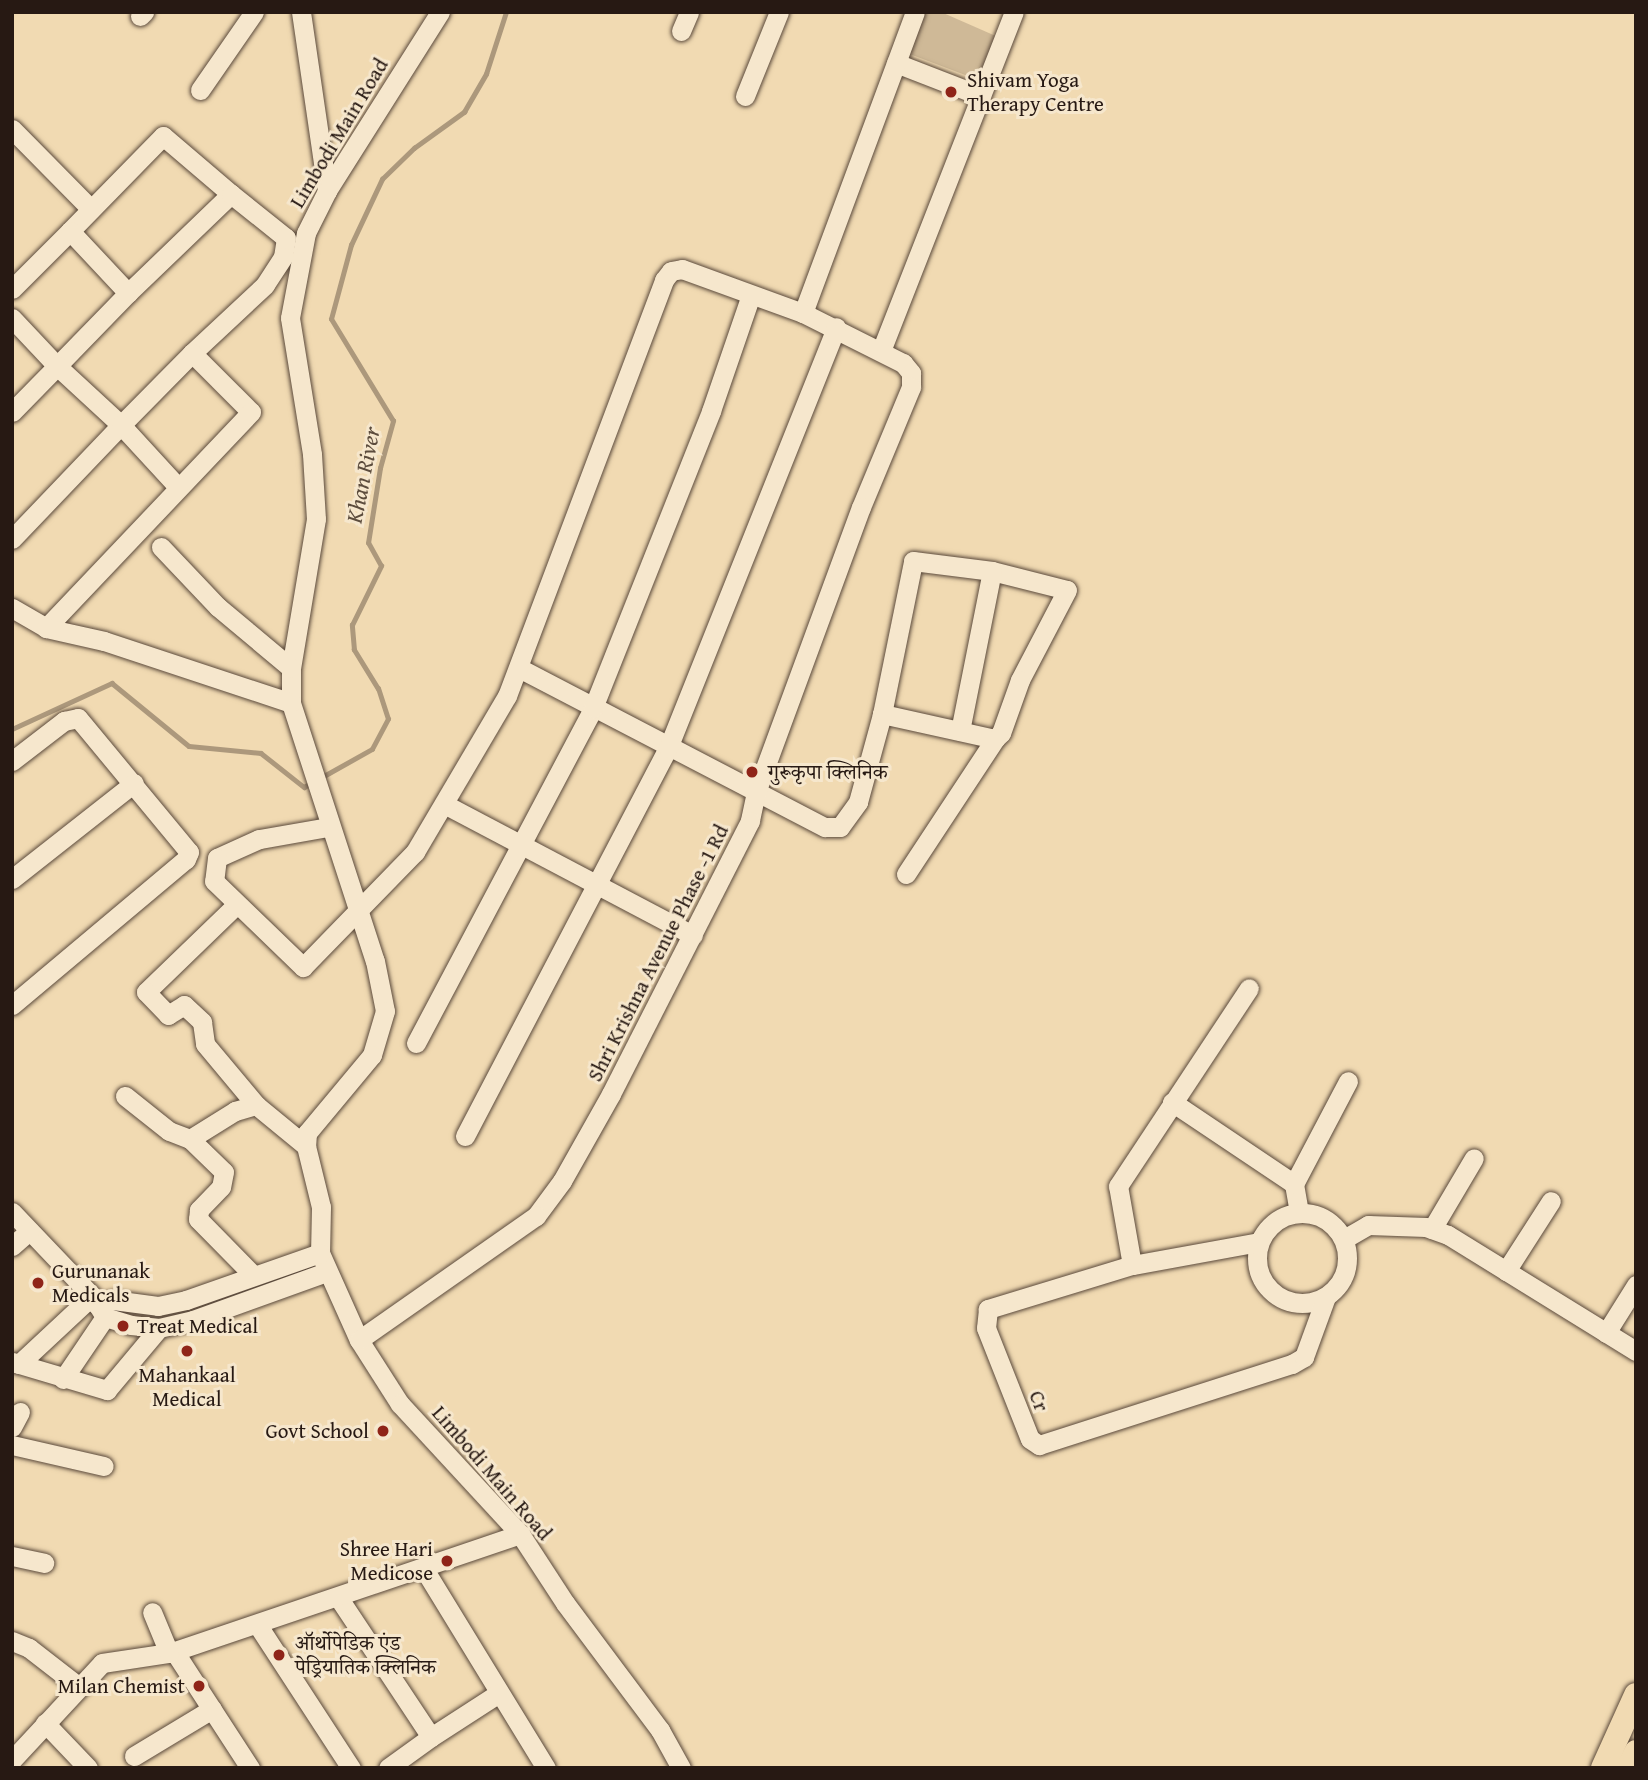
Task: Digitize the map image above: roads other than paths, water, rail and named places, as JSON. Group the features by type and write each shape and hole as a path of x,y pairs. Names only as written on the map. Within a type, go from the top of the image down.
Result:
{"main road":[{"path":"1603,1768 1636,1695"},
{"path":"1628,1768 1636,1752"}],"street":[{"path":"200,90 254,12"},
{"path":"302,12 327,191"},
{"name":"Limbodi Main Road","path":"306,1146 312,1126 372,1055 383,1030 383,994 328,827 291,703 291,668 316,519 312,454 296,369 290,318 295,276 306,233 327,191 440,12"},
{"path":"681,32 689,12"},
{"path":"745,96 779,12"},
{"path":"881,351 1014,12"},
{"path":"803,313 913,13"},
{"path":"896,63 981,96"},
{"path":"12,129 92,209"},
{"path":"12,289 163,136 286,238 283,257 265,285 192,353 12,539"},
{"path":"12,412 128,293 231,194"},
{"path":"70,231 128,293"},
{"name":"Shri Krishna Avenue Phase -1 Rd","path":"359,1340 536,1216 562,1181 605,1105 740,846 756,792 911,387 911,373 903,363 836,327 682,269 671,271 664,280 519,668"},
{"path":"415,1043 593,708 710,411 751,295"},
{"path":"12,318 57,366 121,425 178,487"},
{"path":"465,1136 599,887 668,748 836,327"},
{"path":"46,628 251,412 192,353"},
{"path":"161,547 218,607 291,668"},
{"path":"328,827 259,839 217,858 214,881 303,967 358,915 415,852 446,805 519,668 668,748 825,827 840,827 858,802 882,714 913,561 992,571 1061,586 1067,596 1020,680 1002,733 995,739 905,874"},
{"path":"960,732 992,571"},
{"path":"12,608 46,628 104,640 291,703"},
{"path":"882,714 995,739"},
{"path":"12,761 64,721 78,718 189,852 186,859 12,1005"},
{"path":"12,879 134,783"},
{"path":"446,805 523,843 599,887 693,935"},
{"path":"236,905 146,992 168,1015 184,1005 202,1022 205,1044 256,1105 306,1146 321,1207 323,1263"},
{"path":"1132,1265 1118,1186 1250,988"},
{"path":"1299,1212 1294,1184 1348,1081"},
{"path":"125,1096 169,1131 190,1139 224,1172 221,1187 199,1210 198,1219 253,1275"},
{"path":"1172,1102 1294,1184"},
{"path":"190,1139 235,1111 256,1105"},
{"path":"1432,1229 1474,1158"},
{"path":"1506,1271 1551,1201"},
{"path":"12,1212 97,1306 159,1328"},
{"path":"1299,1212 1331,1222 1344,1239 1346,1271 1326,1297 1307,1303 1278,1296 1259,1272 1259,1242 1278,1218 1299,1212"},
{"path":"1344,1239 1368,1225 1432,1229 1636,1351"},
{"path":"12,1246 29,1231"},
{"name":"Cr","path":"1259,1242 1132,1265 988,1309 986,1328 1034,1443 1292,1364 1304,1357 1326,1297"},
{"path":"15,1363 97,1306 113,1300 158,1306 186,1300 253,1275 323,1263"},
{"path":"15,1363 107,1390 159,1328 323,1263"},
{"name":"Limbodi Main Road","path":"323,1263 359,1340 400,1404 520,1534 565,1603 660,1730 681,1768"},
{"path":"1606,1333 1636,1285"},
{"path":"63,1379 97,1306"},
{"path":"12,1445 104,1466"},
{"path":"12,1760 102,1662 172,1652 424,1569 520,1534"},
{"path":"12,1556 44,1563"},
{"path":"424,1569 546,1768"},
{"path":"338,1597 432,1737"},
{"path":"152,1612 172,1652 250,1768"},
{"path":"257,1624 351,1768"},
{"path":"12,1641 29,1648 78,1686"},
{"path":"388,1768 499,1693"},
{"path":"134,1756 212,1709"},
{"path":"45,1723 88,1768"}],"waterway":[{"name":"Khan River","path":"322,777 372,749 388,719 378,689 354,650 352,625 381,566 368,543 380,468 393,421 331,319 351,245 382,179 414,148 464,112 486,74 506,12"},
{"name":"Khan River","path":"12,729 112,683 189,746 261,753 304,787 311,783"}],"place":[{"name":"Shivam Yoga Therapy Centre","path":"951,92"},
{"name":"गुरूकृपा क्लिनिक","path":"752,772"},
{"name":"Gurunanak Medicals","path":"38,1283"},
{"name":"Treat Medical","path":"123,1326"},
{"name":"Mahankaal Medical","path":"187,1351"},
{"name":"Govt School","path":"383,1431"},
{"name":"Shree Hari Medicose","path":"447,1561"},
{"name":"ऑर्थोपेडिक एंड पेड्रियातिक क्लिनिक","path":"279,1655"},
{"name":"Milan Chemist","path":"199,1686"}]}
